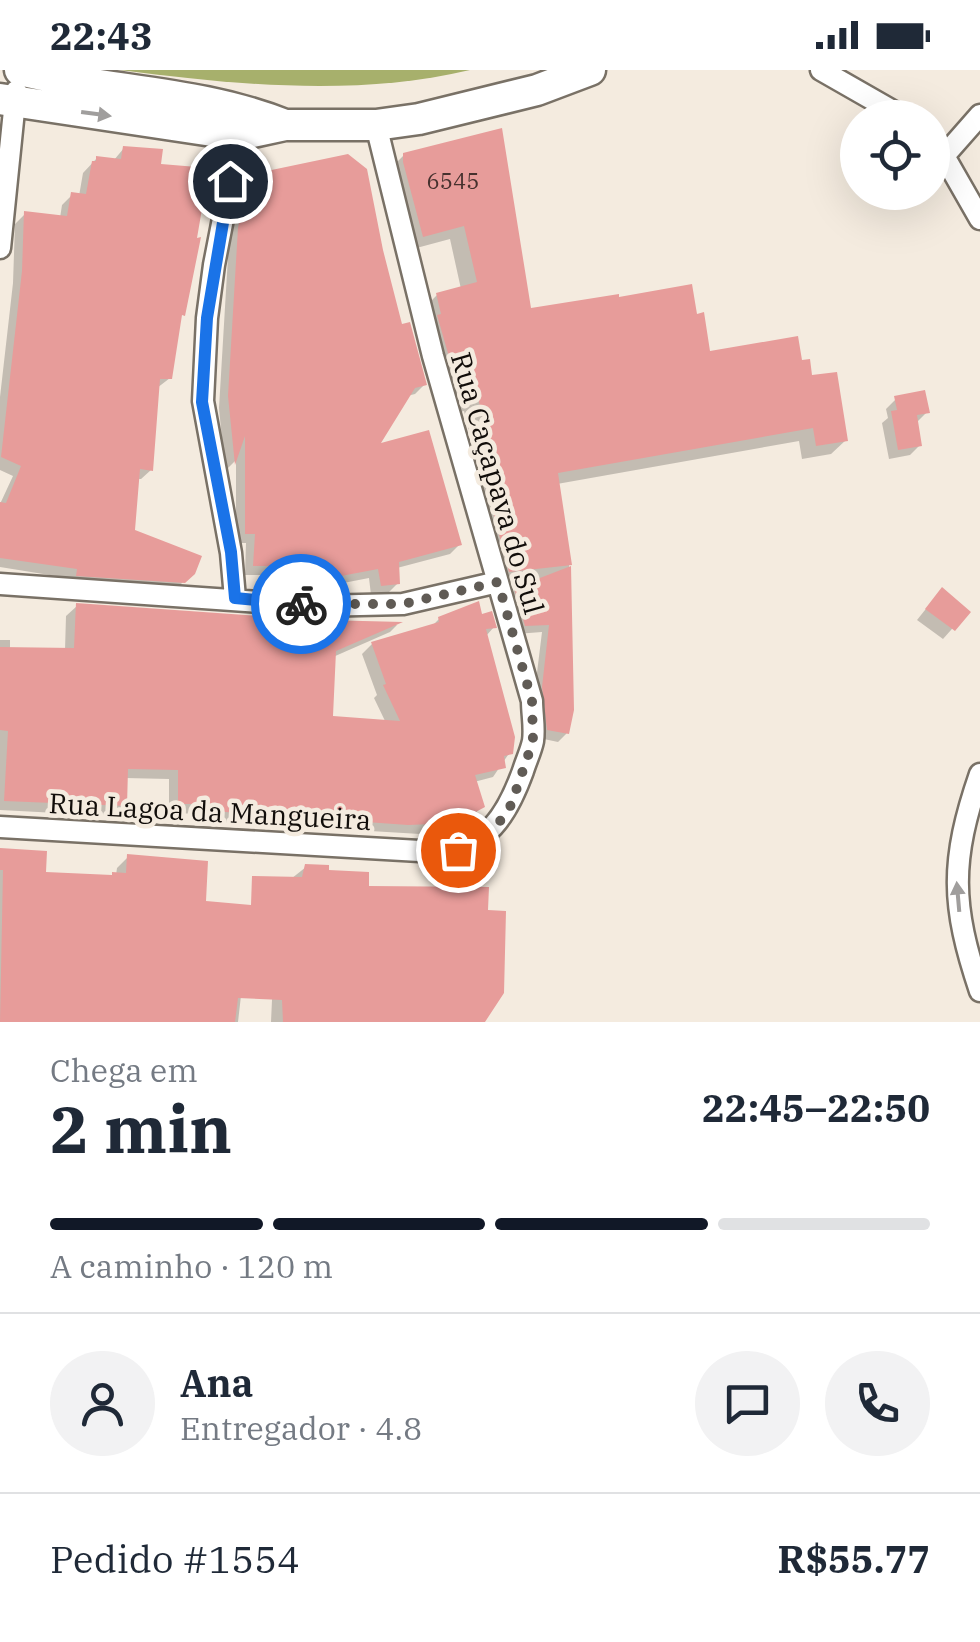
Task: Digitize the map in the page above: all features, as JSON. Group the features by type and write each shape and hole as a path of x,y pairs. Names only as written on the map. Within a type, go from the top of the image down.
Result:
{"main road":[{"path":"18,70 242,122"},
{"path":"8,101 285,125 376,125 419,119 537,90 590,70"}],"street":[{"path":"0,248 8,101 18,70"},
{"path":"821,70 873,100"},
{"path":"950,139 980,115"},
{"path":"235,598 231,552 202,402 211,283 242,122"},
{"name":"Rua Caçapava do Sul","path":"376,125 433,356 532,701 533,741 511,805 498,824 475,840"},
{"path":"950,169 980,219"},
{"path":"0,584 317,606 403,604 498,582"},
{"path":"980,774 968,810 955,885 964,944 980,991"},
{"name":"Rua Lagoa da Mangueira","path":"0,827 437,852 458,850 475,840"}],"green space":[{"path":"120,70 470,70 384,84 296,86"}],"building":[{"path":"502,128 531,308 692,284 697,314 704,312 710,351 798,336 802,360 810,359 812,375 837,372 848,441 816,446 813,428 558,473 572,565 509,572 486,485 499,482 478,398 462,402 437,315 441,314 436,293 477,282 464,226 423,237 403,162 403,153"},
{"path":"123,146 163,149 161,164 209,168 197,238 201,237 185,316 182,315 172,379 160,379 153,471 140,469 135,530 202,556 195,574 185,583 76,576 77,569 0,558 0,502 6,503 21,466 1,457 22,271 24,211 67,216 71,192 86,194 96,156 121,159"},
{"path":"348,154 367,169 402,324 410,322 427,385 415,388 381,443 429,430 462,545 399,562 400,584 381,586 378,569 341,576 341,580 295,581 295,566 253,566 255,534 245,534 245,436 235,465 228,396 238,228 247,184 262,172"},
{"path":"925,390 930,413 917,415 922,446 898,450 891,411 897,410 894,396"},
{"path":"571,566 574,710 569,734 547,730 542,687 549,625 525,626 514,588"},
{"path":"942,587 971,612 955,631 925,609"},
{"path":"479,601 482,614 492,611 497,628 486,629 515,737 513,754 504,756 506,768 475,775 485,807 468,816 465,810 432,824 408,825 212,811 212,804 178,804 178,770 128,769 127,806 4,801 8,731 0,730 0,647 74,648 76,603 272,617 272,628 322,634 323,620 403,622 336,651 333,716 400,721 383,685 386,684 371,642 439,622 438,617"},
{"path":"0,848 47,851 46,872 126,873 127,854 208,861 206,901 251,905 252,876 302,877 305,864 369,872 369,886 489,887 488,910 506,911 504,993 485,1022 283,1022 282,1000 238,998 235,1022 0,1022"}],"way so far":[{"path":"301,604 403,604 498,582 532,701 533,741 511,805 498,824 458,850"}],"route":[{"path":"230,181 207,318 202,402 205,425 231,552 235,598 301,604"}]}
